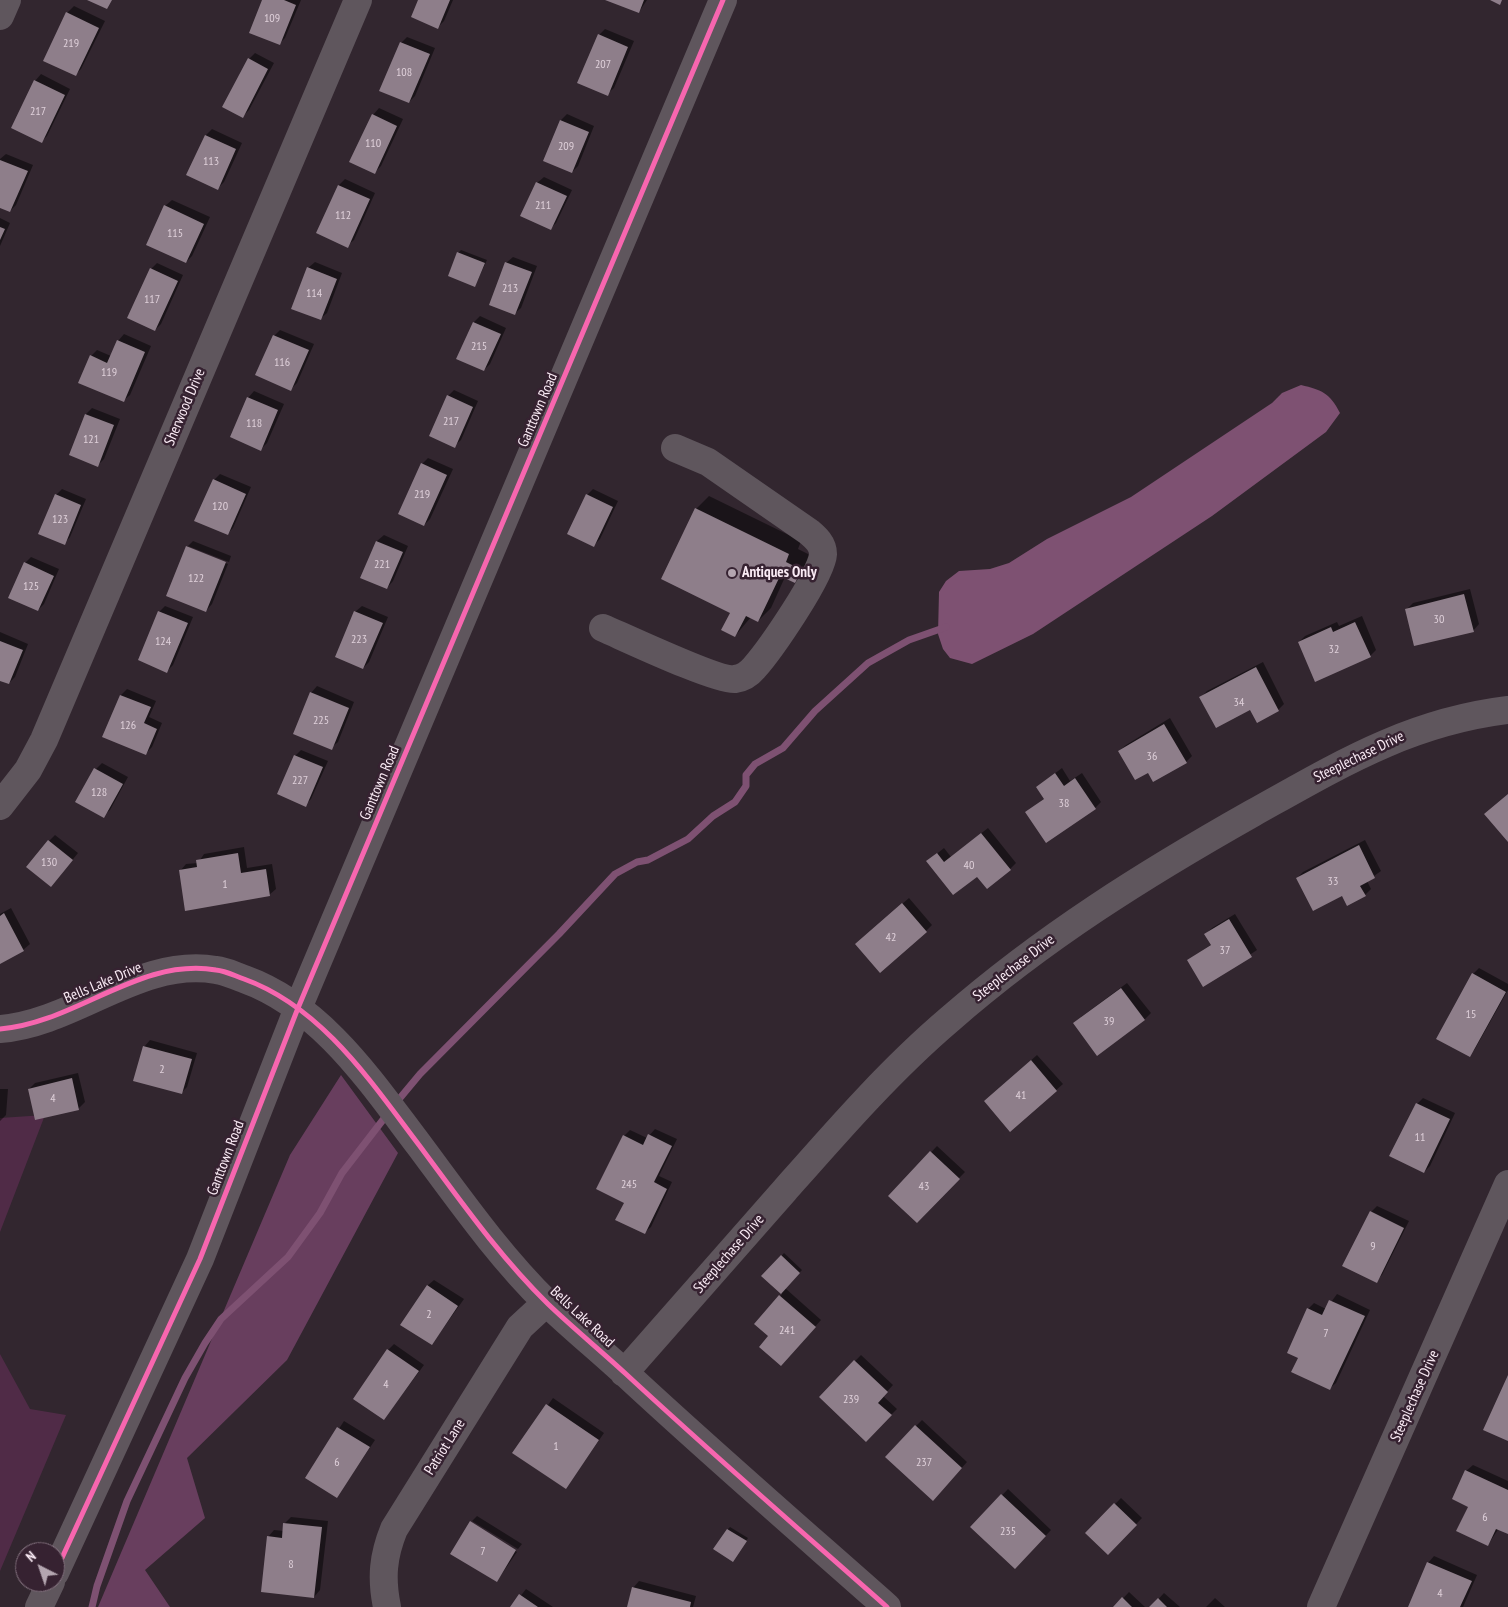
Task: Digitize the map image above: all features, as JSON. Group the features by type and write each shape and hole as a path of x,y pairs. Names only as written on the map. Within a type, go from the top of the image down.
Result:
{"street":[{"path":"0,16 7,0"},
{"name":"Sherwood Drive","path":"0,806 28,770 44,740 358,0"},
{"name":"Ganttown Road","path":"65,1551 200,1259 298,1008 723,0"},
{"path":"603,628 712,674 733,680 746,676 754,668 779,634 819,569 823,552 822,545 809,532 708,462 676,448"},
{"name":"Steeplechase Drive","path":"624,1372 881,1084 948,1020 1034,951 1073,922 1154,870 1338,766 1379,745 1452,719 1508,710"},
{"name":"Bells Lake Drive","path":"0,1029 53,1018 139,980 166,971 189,967 219,970 263,986 298,1008"},
{"name":"Bells Lake Road","path":"298,1008 340,1046 380,1092 497,1248 547,1302 887,1607"},
{"name":"Steeplechase Drive","path":"1321,1607 1508,1184"},
{"name":"Patriot Lane","path":"387,1607 382,1582 383,1564 394,1529 520,1327 547,1302"},
{"path":"39,1607 46,1592"}],"shaded area":[{"path":"1301,385 1325,393 1333,401 1340,413 1326,432 1212,516 1033,634 972,664 950,658 943,649 938,634 939,592 946,581 959,571 990,569 1009,563 1047,539 1131,497 1272,403 1282,393"},
{"path":"341,1075 398,1153 287,1360 187,1458 205,1518 145,1570 170,1607 98,1607 290,1155"},
{"path":"45,1115 0,1232 0,1118"},
{"path":"0,1354 30,1409 66,1415 0,1571"}],"building":[{"path":"87,0 112,0 107,9"},
{"path":"262,0 284,0 296,5 280,45 249,33"},
{"path":"418,0 450,0 438,29 411,17"},
{"path":"605,0 644,0 639,13"},
{"path":"1490,0 1502,0 1500,5"},
{"path":"66,12 99,28 76,76 43,61"},
{"path":"598,34 628,47 608,96 577,83"},
{"path":"400,42 430,54 409,103 379,91"},
{"path":"248,58 268,69 243,118 222,107"},
{"path":"34,80 65,95 42,143 11,128"},
{"path":"372,114 397,126 375,174 349,162"},
{"path":"560,120 589,132 572,173 543,161"},
{"path":"205,135 236,149 218,190 186,175"},
{"path":"0,160 28,171 10,212 0,208"},
{"path":"536,182 567,196 551,230 520,216"},
{"path":"338,185 370,199 348,248 316,233"},
{"path":"164,205 204,224 186,263 146,245"},
{"path":"0,227 5,229 0,240"},
{"path":"457,252 485,263 475,287 448,276"},
{"path":"505,262 532,272 515,315 489,305"},
{"path":"307,267 337,279 321,320 291,309"},
{"path":"150,268 178,281 155,331 127,318"},
{"path":"473,322 501,334 484,371 456,359"},
{"path":"273,335 309,350 291,391 255,375"},
{"path":"117,340 145,352 124,402 78,383 90,355 107,363"},
{"path":"447,395 473,407 455,448 429,436"},
{"path":"247,397 278,410 261,451 230,437"},
{"path":"85,414 114,425 98,467 69,455"},
{"path":"421,463 447,475 424,526 398,514"},
{"path":"213,479 246,494 228,535 194,521"},
{"path":"55,494 81,505 65,545 38,534"},
{"path":"586,494 613,507 594,547 567,534"},
{"name":"Antiques Only","path":"695,508 789,554 786,562 802,570 795,583 780,576 758,622 746,616 735,637 721,630 730,613 661,579"},
{"path":"376,541 403,552 387,589 360,578"},
{"path":"186,546 226,562 206,612 166,596"},
{"path":"24,562 54,576 38,611 8,598"},
{"path":"1464,594 1474,632 1414,646 1405,609"},
{"path":"158,611 188,623 167,673 138,660"},
{"path":"354,611 383,623 363,669 335,657"},
{"path":"1355,622 1371,657 1315,682 1298,642 1331,627 1333,632"},
{"path":"0,641 23,650 9,684 0,681"},
{"path":"1256,667 1279,711 1257,723 1250,710 1216,728 1199,697"},
{"path":"310,692 349,708 332,750 293,734"},
{"path":"120,695 151,707 144,723 157,729 146,755 102,737"},
{"path":"1164,724 1187,763 1153,782 1148,773 1135,780 1118,751"},
{"path":"294,755 323,767 306,807 277,794"},
{"path":"94,768 123,784 104,818 75,802"},
{"path":"1055,773 1064,786 1075,778 1096,809 1046,843 1025,812 1044,799 1036,787"},
{"path":"1508,794 1508,842 1484,814"},
{"path":"981,833 1011,870 987,889 977,877 953,895 926,861 937,853 944,862"},
{"path":"48,840 73,860 51,887 26,867"},
{"path":"1359,845 1375,878 1360,886 1366,896 1347,906 1342,896 1313,911 1296,878"},
{"path":"238,853 241,873 266,869 270,896 185,911 179,870 197,867 196,860"},
{"path":"902,903 927,932 880,973 855,944"},
{"path":"4,913 24,951 0,964 0,916"},
{"path":"1229,919 1252,957 1203,987 1187,960 1211,945 1204,934"},
{"path":"1472,973 1506,992 1470,1057 1436,1039"},
{"path":"1121,988 1145,1020 1097,1056 1073,1023"},
{"path":"143,1046 192,1059 182,1094 133,1081"},
{"path":"1031,1060 1057,1091 1010,1132 984,1101"},
{"path":"72,1078 79,1110 35,1120 28,1089"},
{"path":"1416,1103 1450,1119 1424,1173 1389,1156"},
{"path":"648,1134 672,1146 654,1182 667,1189 645,1234 615,1220 624,1203 596,1189 623,1135 643,1145"},
{"path":"930,1151 960,1179 917,1223 888,1196"},
{"path":"1370,1211 1404,1228 1377,1283 1342,1266"},
{"path":"781,1255 800,1273 781,1294 761,1276"},
{"path":"427,1285 458,1306 432,1345 400,1325"},
{"path":"779,1295 816,1327 781,1366 759,1347 768,1336 754,1324"},
{"path":"1329,1300 1365,1316 1330,1390 1291,1372 1298,1358 1287,1353 1307,1308 1322,1315"},
{"path":"387,1349 419,1371 384,1420 353,1399"},
{"path":"854,1360 888,1392 878,1403 892,1415 866,1442 819,1397"},
{"path":"1508,1375 1508,1441 1483,1430"},
{"path":"546,1404 599,1440 566,1489 512,1453"},
{"path":"915,1425 962,1468 933,1501 885,1457"},
{"path":"337,1427 370,1447 337,1498 305,1478"},
{"path":"1465,1470 1508,1490 1508,1534 1496,1529 1488,1546 1456,1531 1468,1507 1452,1499"},
{"path":"1001,1494 1046,1536 1015,1569 970,1527"},
{"path":"1114,1503 1137,1525 1108,1555 1085,1533"},
{"path":"470,1521 516,1550 497,1582 450,1554"},
{"path":"283,1523 322,1527 314,1598 261,1592 267,1536 282,1538"},
{"path":"727,1529 747,1541 733,1562 713,1549"},
{"path":"1427,1562 1472,1581 1460,1607 1408,1607"},
{"path":"632,1587 691,1602 690,1607 627,1607"},
{"path":"519,1594 538,1607 510,1607"},
{"path":"1122,1597 1132,1607 1113,1607"},
{"path":"1158,1598 1167,1607 1149,1607"}],"waterway":[{"path":"395,1104 420,1074 559,934 615,874 637,862 648,860 688,839 713,816 735,802 746,786 746,775 755,764 783,748 815,711 868,663 909,640 946,627"},
{"path":"92,1607 97,1586 127,1501 185,1378 205,1343 221,1319 288,1257 320,1213 342,1173 389,1112"}],"cycle path":[{"path":"65,1551 200,1259 298,1008 723,0"},
{"path":"0,1029 28,1024 55,1015 134,981 160,973 188,969 227,972 272,992 298,1008 321,1027 363,1072 481,1227 530,1286 567,1322 887,1607"}],"place":[{"name":"Antiques Only","path":"732,573"}]}
